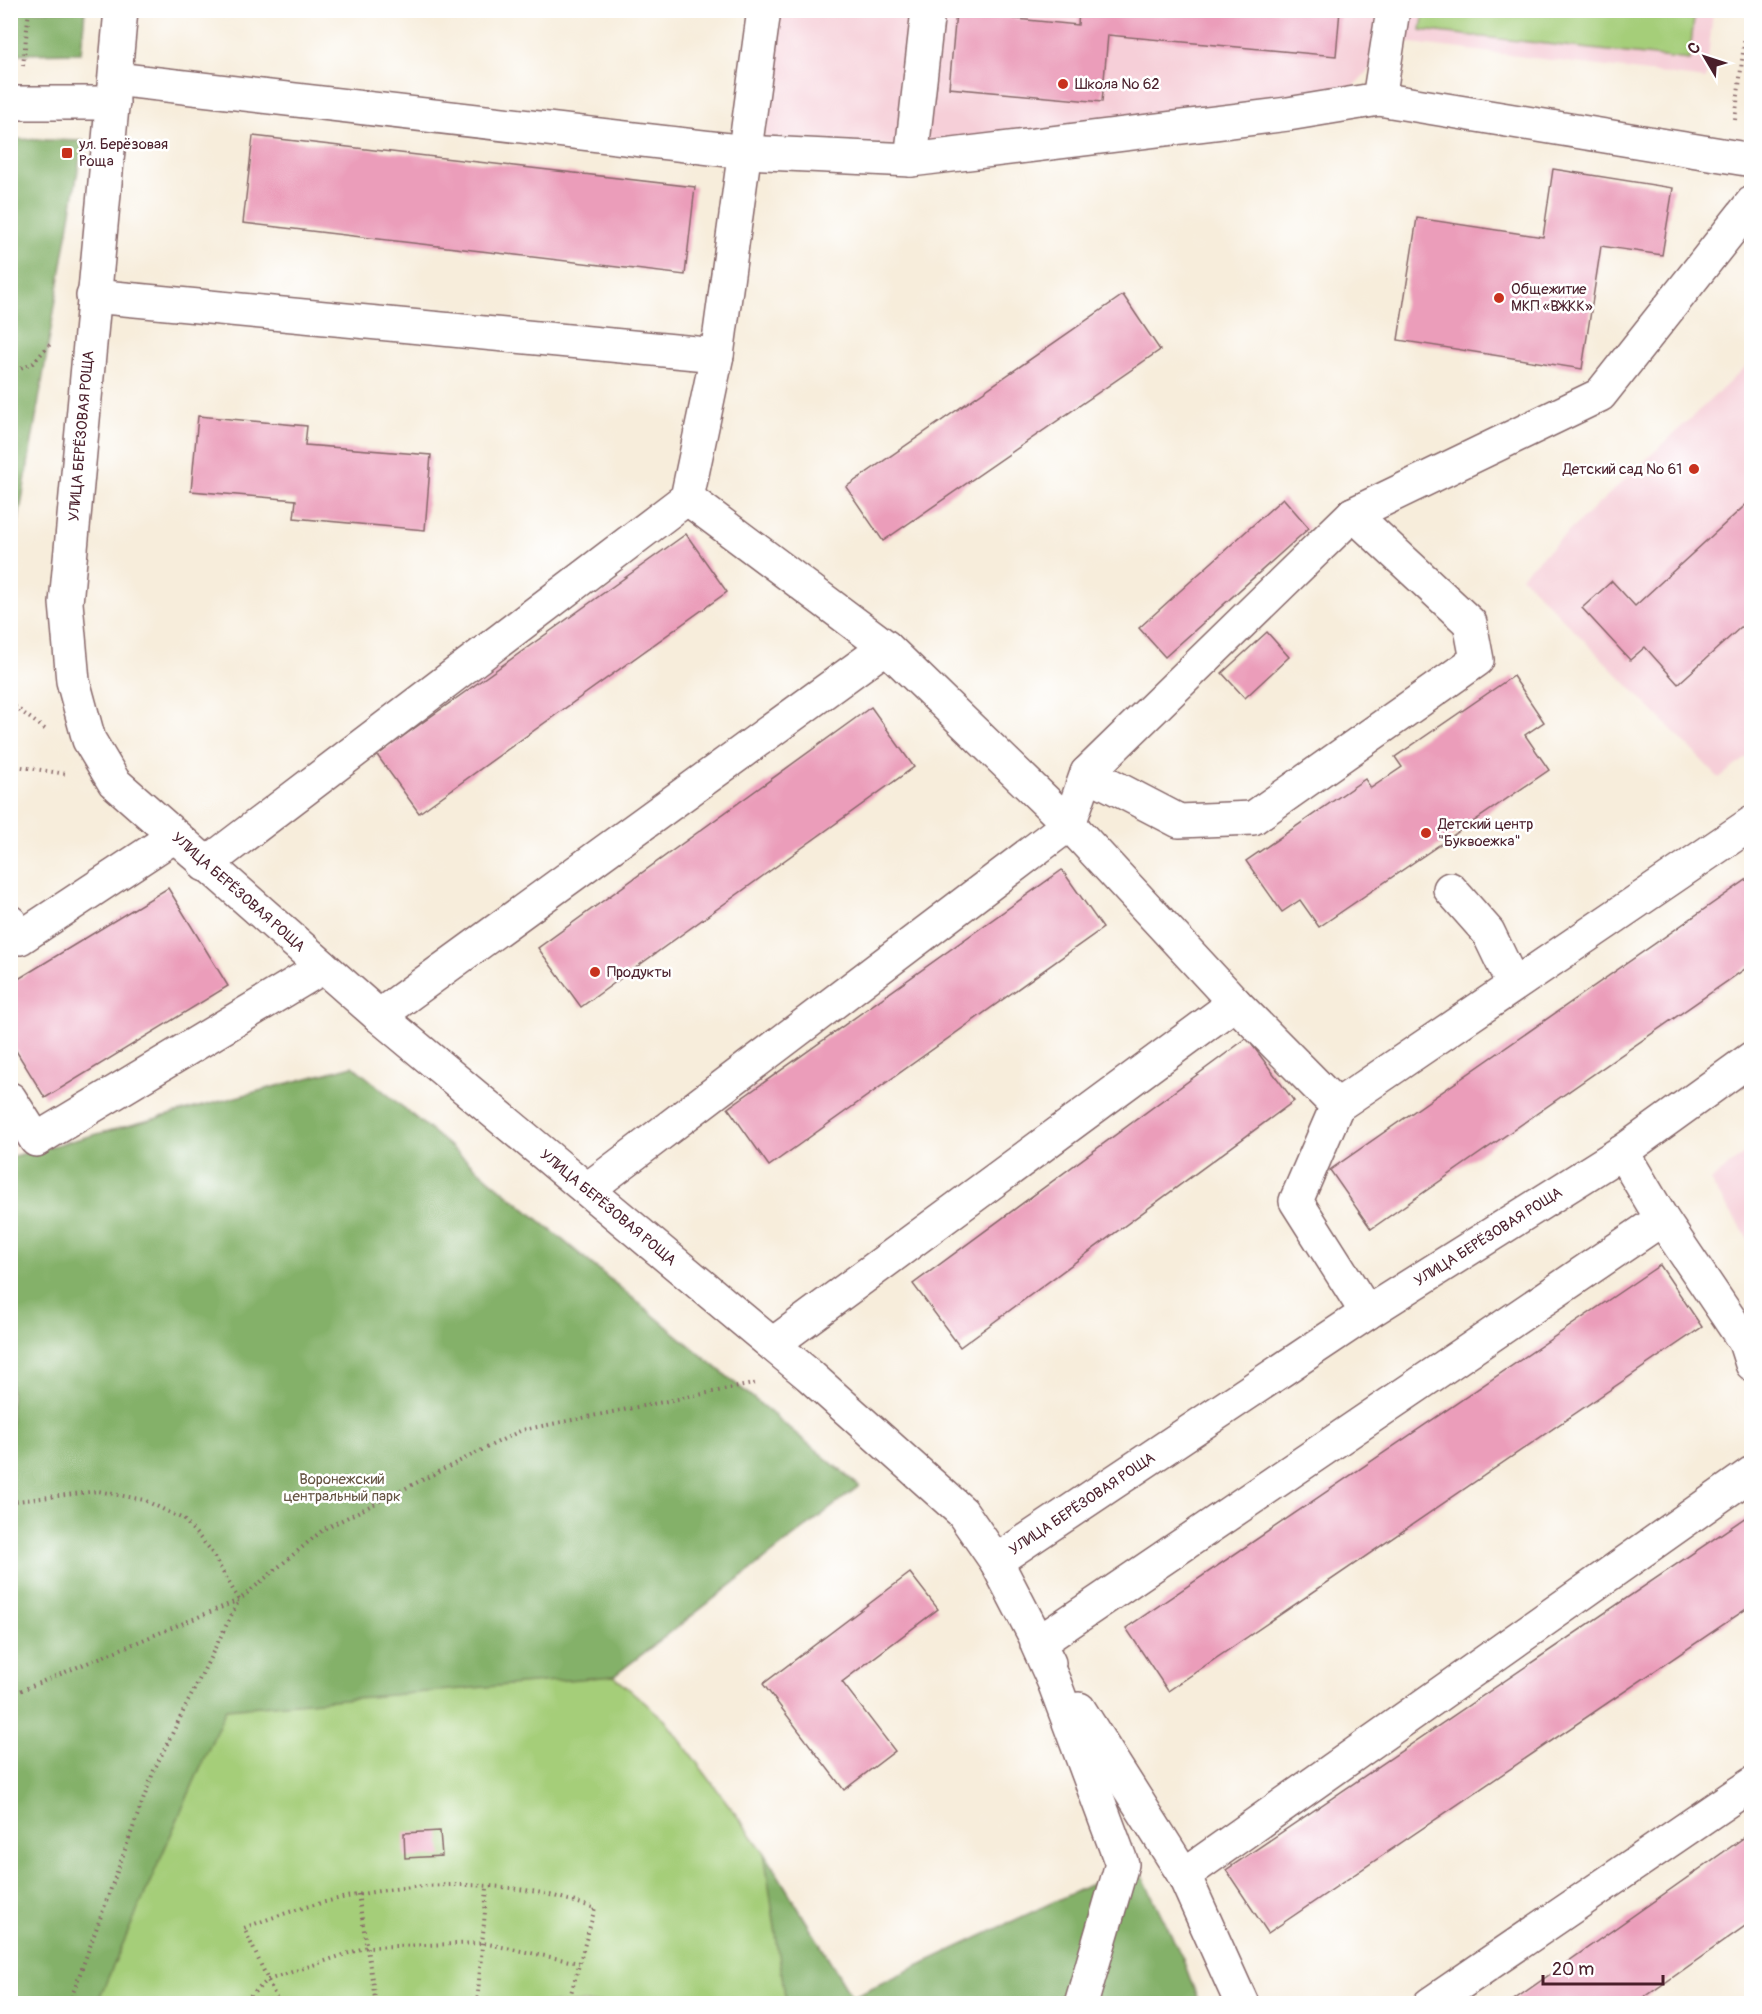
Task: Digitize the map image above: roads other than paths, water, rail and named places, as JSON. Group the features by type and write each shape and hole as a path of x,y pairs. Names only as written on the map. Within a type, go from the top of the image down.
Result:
{"street":[{"name":"УЛИЦА БЕРЁЗОВАЯ РОЩА","path":"121,10 66,603 73,681 89,740 114,782 173,837 379,1016 809,1375 962,1512 996,1562 1367,1313 1622,1152 1752,1058"},
{"path":"205,865 687,498 717,355 764,10"},
{"path":"911,160 928,10"},
{"path":"1379,99 1393,10"},
{"path":"15,103 114,91 746,152 911,160 1288,114 1379,99 1752,160"},
{"path":"588,1189 1069,824 1087,772 1353,514 1600,395 1752,203"},
{"path":"93,296 717,355"},
{"path":"687,498 885,646 1069,824 1235,1003 1337,1106"},
{"path":"1087,772 1179,821 1253,818 1477,660 1470,623 1353,514"},
{"path":"379,1016 885,646"},
{"path":"1367,1313 1296,1201 1337,1106 1752,823"},
{"path":"10,922 21,938 173,837"},
{"path":"1450,889 1488,932 1513,984"},
{"path":"10,1100 36,1140 323,967"},
{"path":"773,1344 1235,1003"},
{"path":"1622,1152 1662,1219 1745,1342 1752,1365"},
{"path":"1037,1644 1662,1219"},
{"path":"1184,1875 1752,1473"},
{"path":"996,1562 1054,1682 1122,1864 1081,2004"},
{"path":"1037,1644 1184,1875 1242,2004"},
{"path":"1430,2004 1752,1784"}],"place":[{"name":"Школа № 62","path":"1063,84"},
{"name":"ул. Берёзовая Роща","path":"67,153"},
{"name":"Общежитие МКП «ВЖКК»","path":"1499,298"},
{"name":"Детский сад № 61","path":"1694,469"},
{"name":"Детский центр \"Буквоежка\"","path":"1426,833"},
{"name":"Продукты","path":"595,972"}],"park label":[{"name":"Воронежский центральный парк","path":"342,1488"}]}
